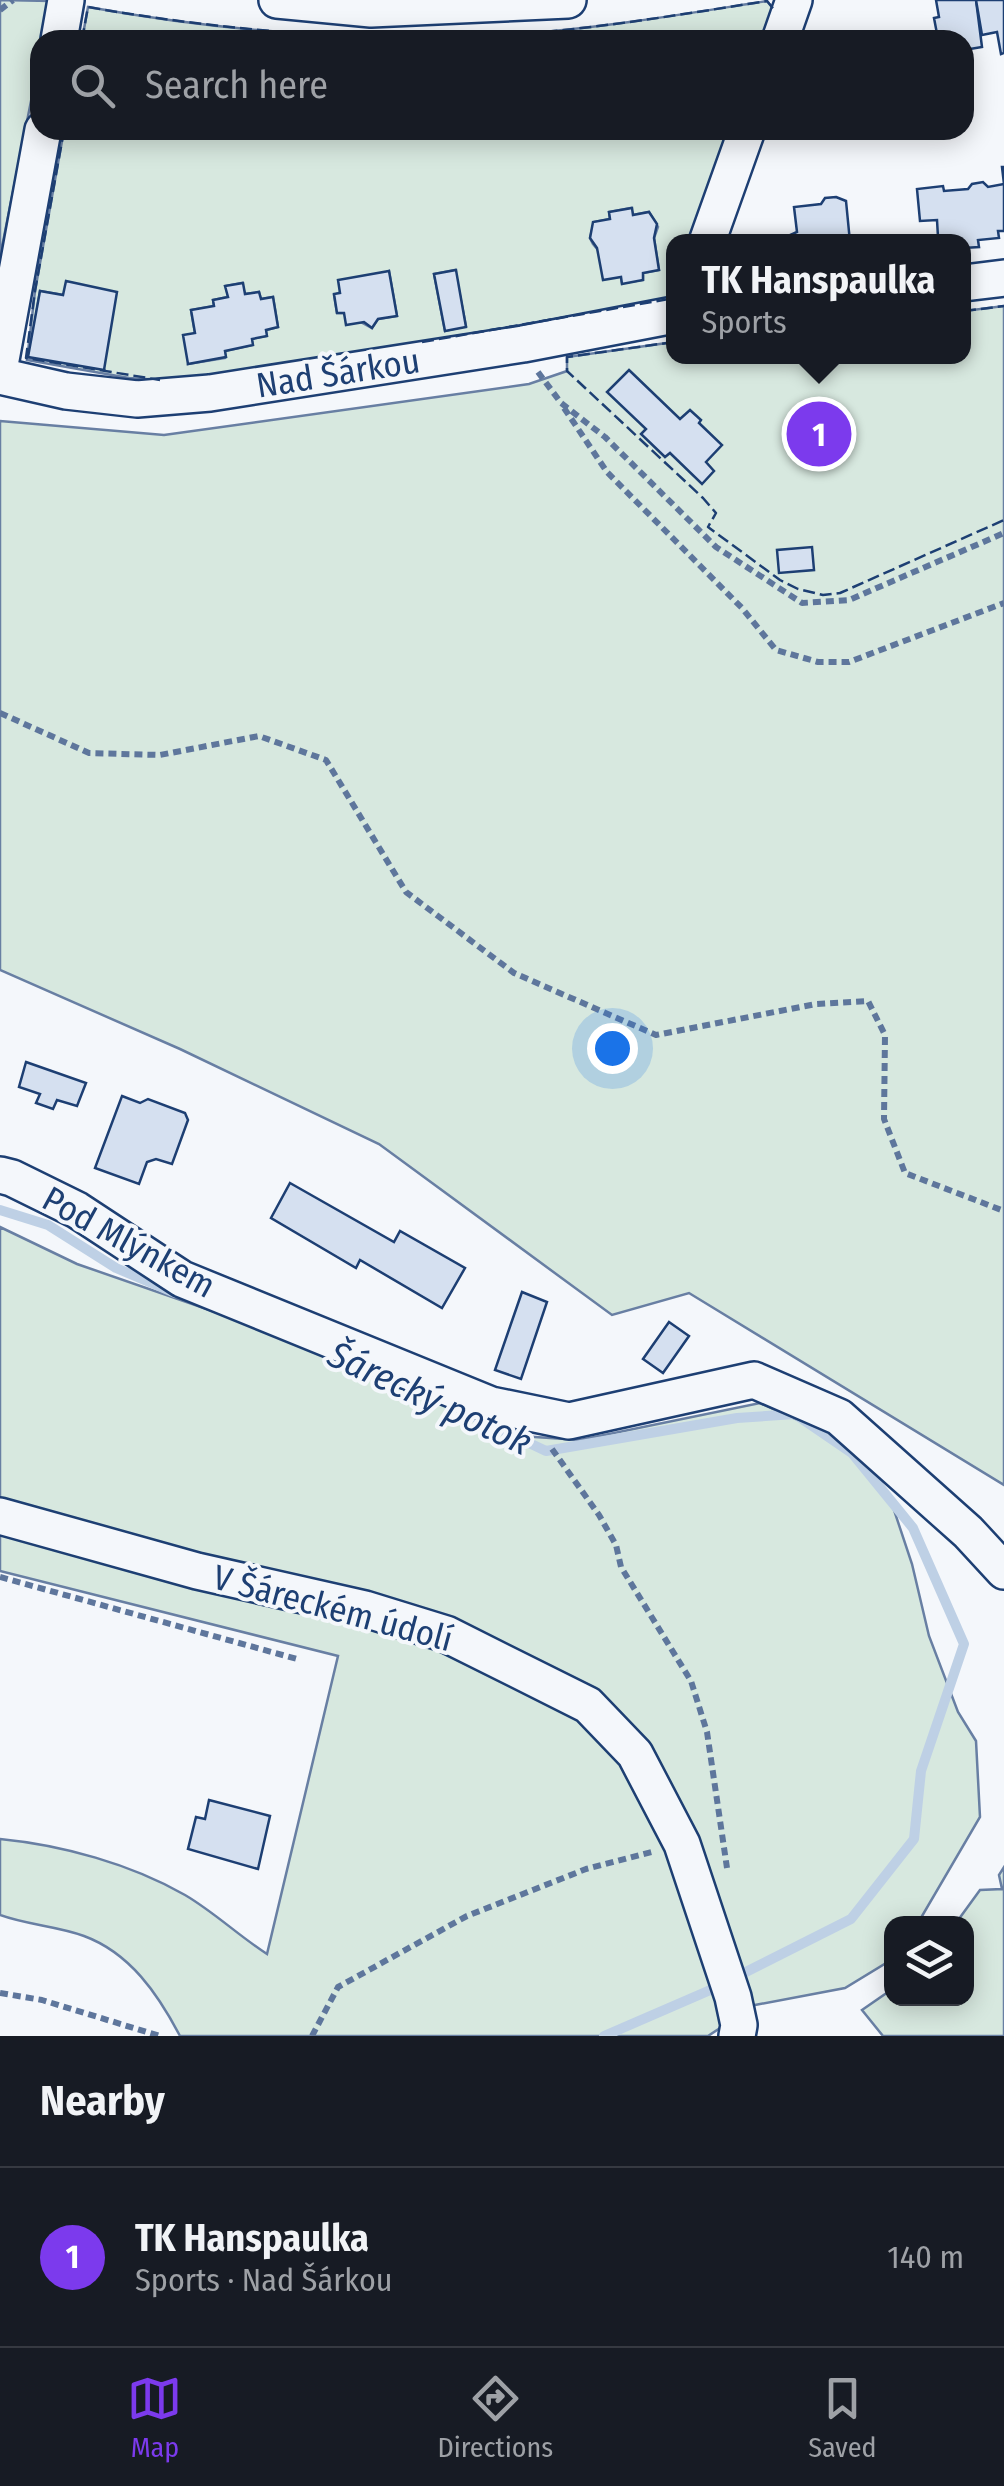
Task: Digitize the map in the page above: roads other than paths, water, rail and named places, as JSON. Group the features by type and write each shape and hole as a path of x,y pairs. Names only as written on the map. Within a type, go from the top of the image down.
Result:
{"street":[{"path":"61,30 66,0"},
{"path":"277,0 371,9 568,0"},
{"path":"784,30 794,0"},
{"path":"0,366 41,140"},
{"path":"710,234 744,140"},
{"path":"971,281 1004,278"},
{"name":"Nad Šárkou","path":"0,376 66,391 137,399 210,393 523,344 666,317"},
{"name":"Pod Mlýnkem","path":"0,1176 12,1178 77,1210 182,1279 558,1431 754,1380 839,1416 968,1532 1004,1571"},
{"name":"V Šáreckém údolí","path":"0,1516 197,1571 365,1609 446,1634 588,1705 636,1754 682,1844 733,1997 740,2025 737,2036"}],"waterway":[{"name":"Šárecký potok","path":"0,1210 48,1225 116,1268 175,1293"},
{"name":"Šárecký potok","path":"468,1414 546,1451 737,1418 795,1414 852,1453 913,1528 964,1644 921,1771 914,1839 851,1919 708,1991 604,2036"}],"place":[{"name":"TK Hanspaulka","path":"819,434"}]}
